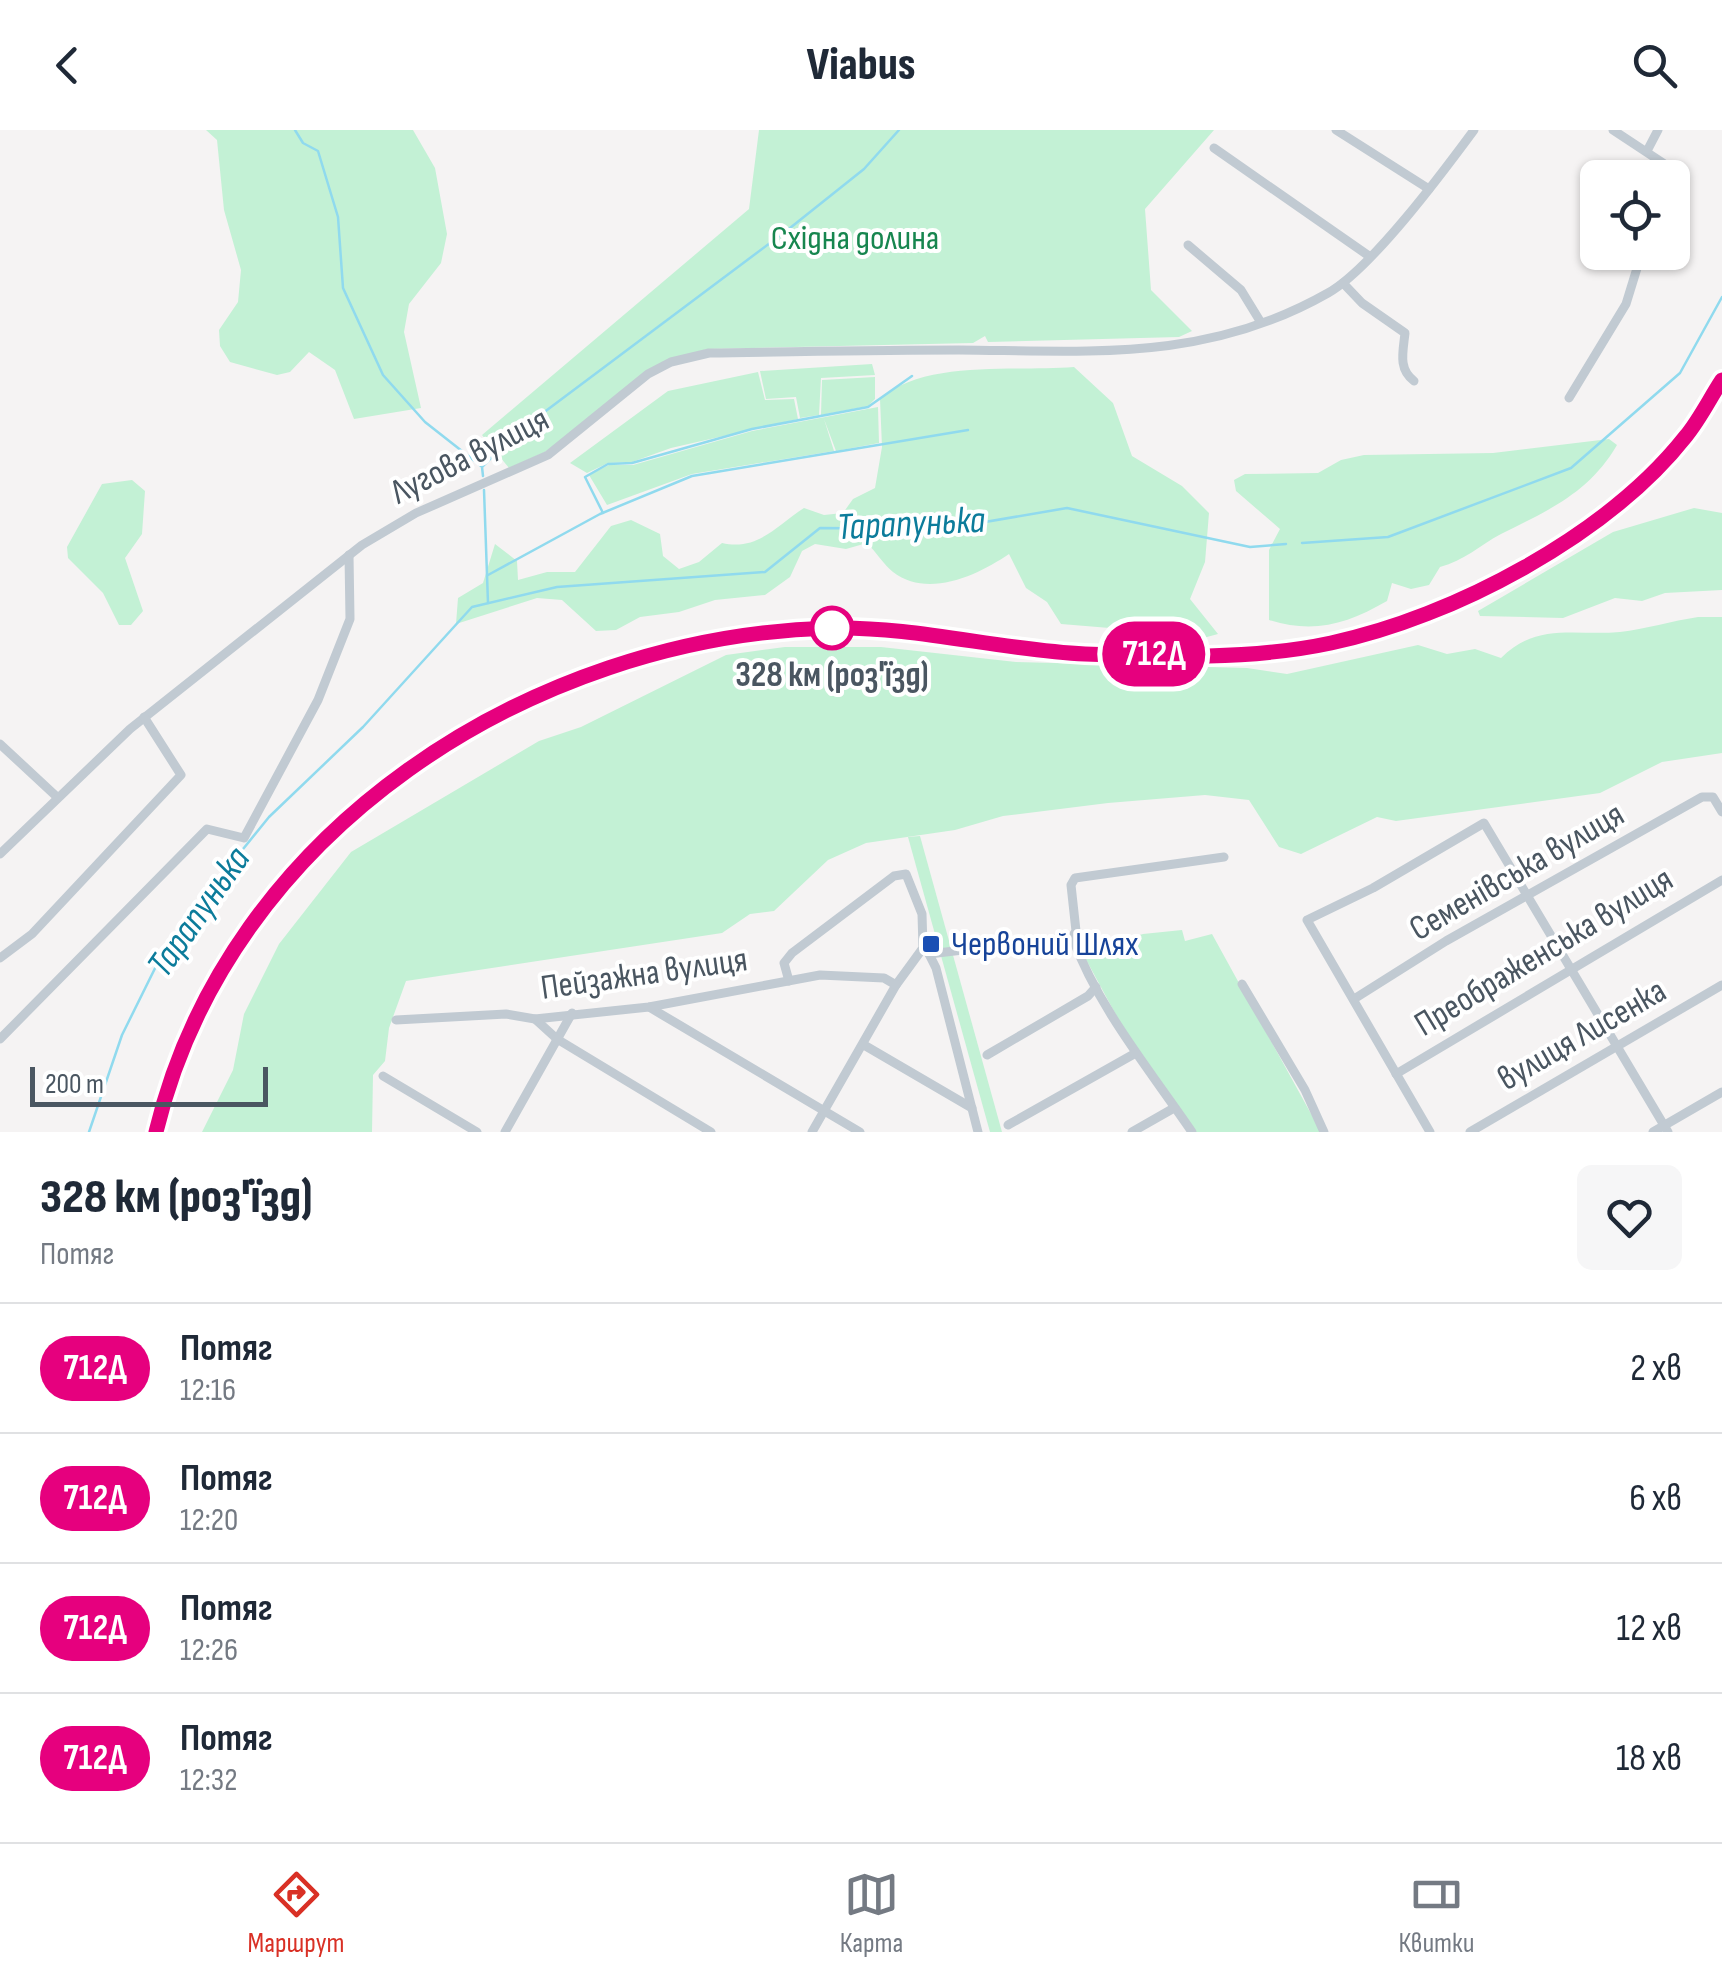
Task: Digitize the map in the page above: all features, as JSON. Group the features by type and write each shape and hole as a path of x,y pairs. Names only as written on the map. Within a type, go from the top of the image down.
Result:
{"street":[{"path":"1336,130 1429,189"},
{"path":"1414,381 1405,374 1402,362 1405,334 1362,303 1343,283 1429,189 1472,134 1456,130"},
{"path":"1614,130 1656,160"},
{"path":"1647,151 1658,130"},
{"path":"1214,148 1368,256"},
{"path":"1188,245 1241,290 1260,321"},
{"path":"1569,398 1626,304 1636,270"},
{"name":"Лугова вулиця","path":"0,854 144,717 349,555 416,513 548,454 648,374 671,362 709,353 1163,350 1202,342 1260,321 1343,283"},
{"path":"0,1039 207,829 244,838 318,700 350,619 349,555"},
{"path":"0,958 32,934 181,775 144,717"},
{"path":"0,744 56,797"},
{"name":"Семенівська вулиця","path":"1354,998 1708,795 1722,812"},
{"path":"1430,1132 1307,920 1373,888 1484,824 1666,1129"},
{"path":"1192,1132 1134,1054 1096,987 1074,934 1071,885 1075,878 1224,857"},
{"path":"789,981 784,963 792,953 894,876 906,874 913,884 926,934 926,951 978,1132"},
{"name":"Преображенська вулиця","path":"1396,1074 1722,880"},
{"path":"812,1132 896,984 926,951 1074,934"},
{"name":"Пейзажна вулиця","path":"396,1020 506,1014 535,1019 649,1008 820,975 884,978 896,984"},
{"path":"1242,984 1324,1132"},
{"name":"вулиця Лисенка","path":"1470,1132 1722,985"},
{"path":"987,1055 1096,987"},
{"path":"649,1008 860,1132"},
{"path":"505,1132 572,1013"},
{"path":"535,1019 557,1039 711,1132"},
{"path":"864,1045 972,1108"},
{"path":"1008,1125 1134,1054"},
{"path":"384,1076 477,1132"},
{"path":"1653,1132 1666,1129 1722,1092"},
{"path":"1132,1132 1174,1108"}],"green space":[{"path":"206,130 413,130 435,168 447,234 441,263 409,304 404,332 421,408 354,419 335,370 309,352 290,372 277,375 230,362 220,346 219,330 238,302 241,270 224,210 217,140"},
{"name":"Східна долина","path":"759,130 1214,130 1145,209 1151,290 1192,331 1179,337 988,342 985,336 973,343 708,349 670,359 545,452 509,468 482,435 749,209"},
{"path":"872,364 875,375 821,378 819,415 800,418 796,397 766,399 760,371"},
{"path":"1074,367 1113,403 1132,456 1182,486 1209,513 1205,562 1190,599 1218,634 1181,644 1134,630 1061,624 1047,602 1026,588 1009,554 968,576 922,584 893,572 867,543 846,549 815,544 802,551 790,577 765,595 715,600 679,612 640,617 616,630 596,631 562,600 537,598 456,624 458,598 483,583 495,544 517,561 518,580 547,572 575,572 611,526 631,520 660,534 663,556 679,569 699,562 722,543 735,545 756,540 804,508 824,515 843,513 853,499 875,488 882,447 880,399 899,386 921,378 972,370"},
{"path":"758,372 765,400 794,399 798,419 671,448 632,462 608,463 587,473 570,463 668,391"},
{"path":"875,377 875,399 868,406 821,415 822,380"},
{"path":"878,407 879,443 836,451 824,419 834,451 692,474 607,505 589,475 609,465 633,465 752,431"},
{"path":"1609,439 1617,445 1581,488 1457,561 1440,567 1429,585 1411,589 1392,583 1387,601 1344,621 1301,626 1269,620 1269,550 1280,529 1236,491 1234,480 1245,474 1318,473 1341,460 1364,455 1493,453"},
{"path":"132,480 145,491 142,534 125,558 143,611 131,625 119,625 103,593 68,558 67,547 102,484"},
{"path":"1694,508 1722,513 1722,590 1665,593 1642,601 1615,598 1563,618 1480,616 1478,611 1613,532"},
{"path":"1698,617 1722,617 1722,753 1662,762 1600,793 1396,821 1377,817 1301,854 1279,847 1249,800 1205,795 1003,816 955,830 866,843 828,860 774,911 750,914 722,933 406,981 389,1028 385,1061 373,1075 372,1132 202,1132 233,1070 244,1014 279,944 351,852 539,741 581,727 726,655 785,647 881,647 1016,662 1247,668 1287,674 1418,645 1447,654 1475,649 1501,658 1528,639 1542,635 1620,632"},
{"path":"920,836 1002,1132 990,1132 908,837"},
{"path":"1182,930 1185,941 1212,934 1321,1132 1195,1132 1136,1052 1082,952 1143,934"}],"waterway":[{"path":"295,130 303,143 318,151 338,217 343,288 383,375 425,422 481,466"},
{"name":"Тарапунька","path":"483,476 482,467 515,434 790,228 864,169 899,130"},
{"name":"Тарапунька","path":"1302,543 1388,537 1571,468 1680,373 1722,297"},
{"path":"603,513 585,477 608,464 632,463 752,429 868,407 912,376"},
{"path":"488,575 600,514 692,476 968,430"},
{"name":"Тарапунька","path":"484,490 488,603"},
{"name":"Тарапунька","path":"89,1132 122,1035 168,942 269,817 363,727 472,607 557,587 765,572 820,528 944,529 1067,508 1250,547 1286,544"}],"railway":[{"path":"161,1132 197,1029 250,937 318,855 398,785 488,727 586,683 690,652 796,637 867,636 1044,652 1207,656 1302,648 1380,629 1478,591 1572,538 1615,507 1653,473 1691,429 1722,380"}],"train":[{"name":"712Д","path":"156,1132 196,1015 245,932 268,903 309,855 361,806 423,758 504,710 646,657 778,632 832,628 892,630 1079,654 1215,655 1329,644 1433,614 1521,570 1608,512 1686,437 1722,380"}],"place":[{"name":"328 км (роз'їзд)","path":"832,628"},
{"name":"Червоний Шлях","path":"931,944"}]}
